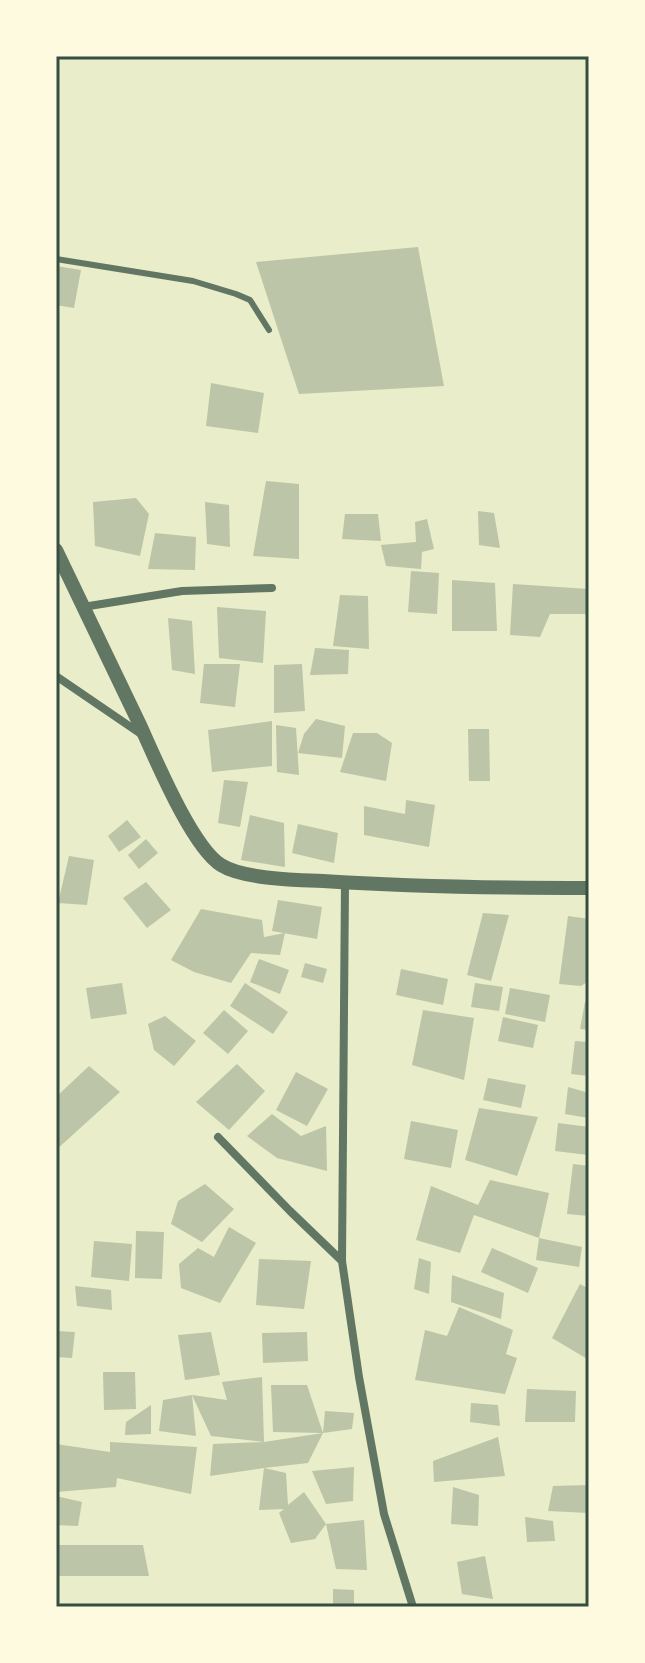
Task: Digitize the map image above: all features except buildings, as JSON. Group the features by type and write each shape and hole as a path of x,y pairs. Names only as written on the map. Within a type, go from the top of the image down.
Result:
{"street":[{"path":"56,550 174,797 197,838 221,865 263,876 345,883 446,888 589,888"},
{"path":"83,607 182,591 272,588"},
{"path":"56,676 145,737"},
{"path":"345,883 342,1261 384,1514 413,1607"},
{"path":"218,1137 342,1261"}],"lane":[{"path":"56,259 193,281 236,294 250,300 269,330"}]}
